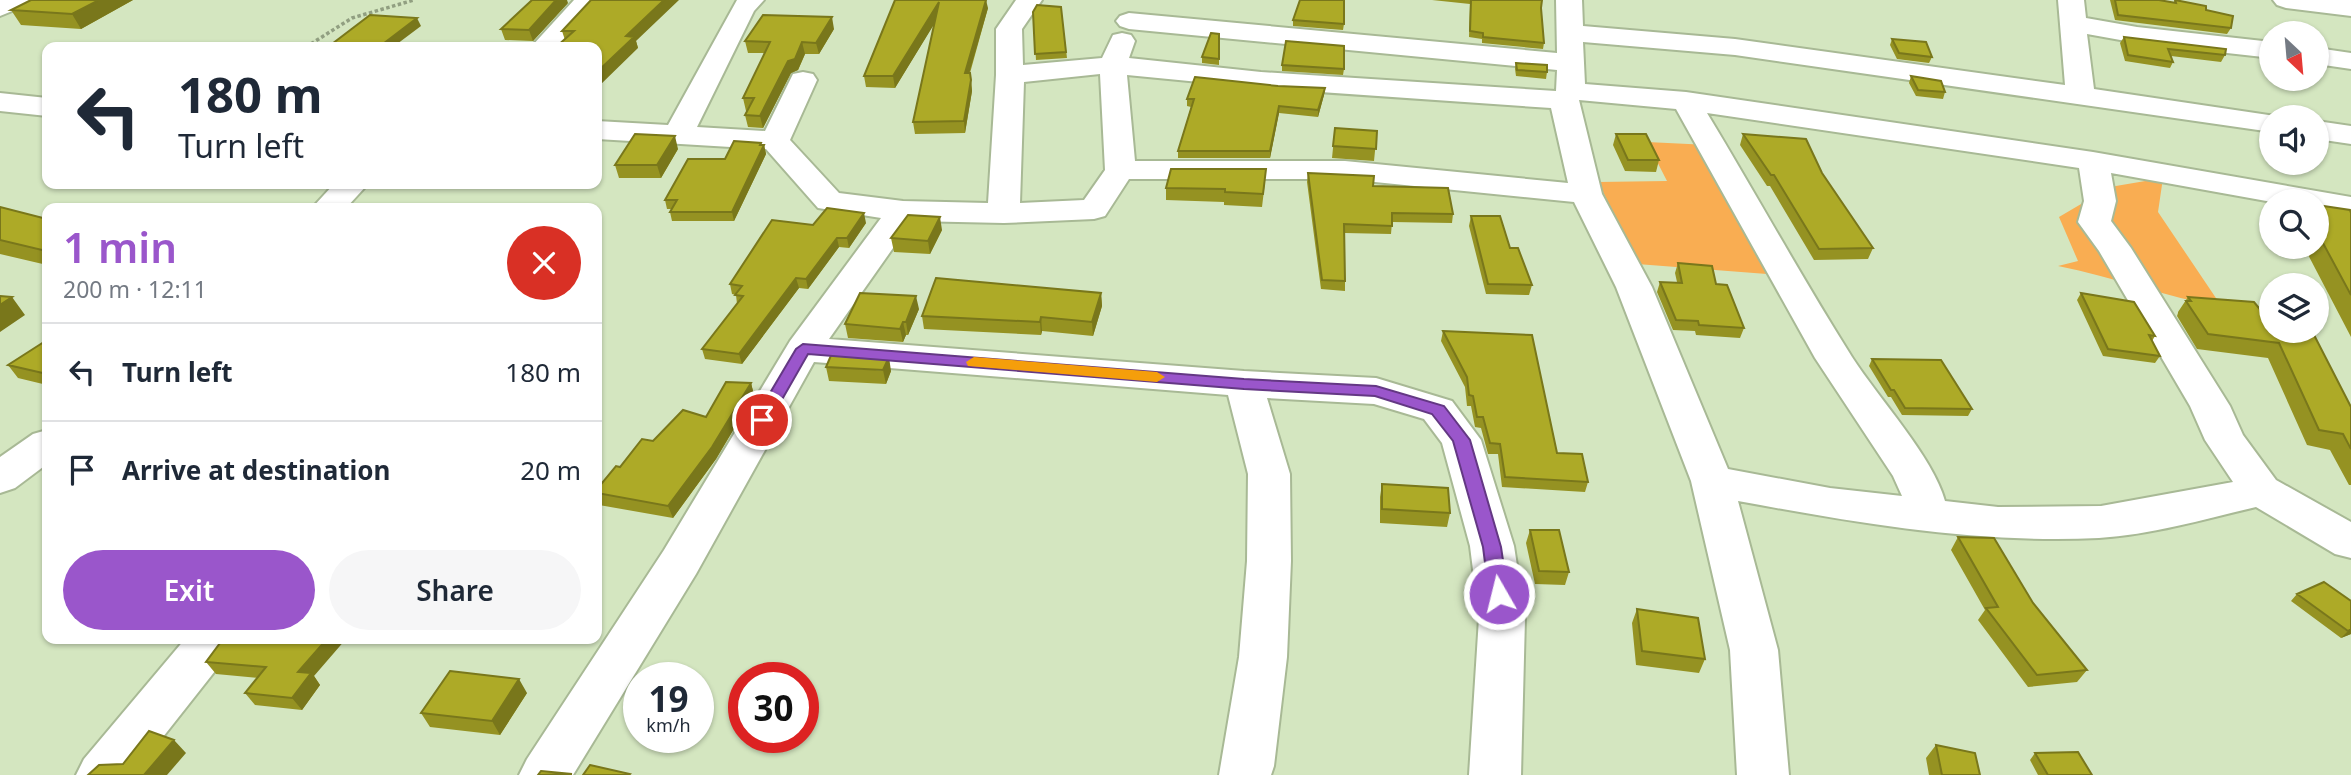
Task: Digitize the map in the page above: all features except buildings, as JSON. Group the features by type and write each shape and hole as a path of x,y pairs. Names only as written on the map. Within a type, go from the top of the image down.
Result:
{"street":[{"path":"0,8 18,0"},
{"path":"549,42 588,0"},
{"path":"677,137 743,8 751,0"},
{"path":"1004,213 1010,75 1009,29 1029,0"},
{"path":"2286,0 2351,8"},
{"path":"602,130 775,141 830,201 904,211 1004,213 1094,209 1121,170 1113,65 1129,11 1569,57 1686,101 2093,161 2351,207"},
{"path":"2080,95 2072,12 2137,35 2259,49"},
{"path":"1010,75 1113,65 1261,80 1735,47 2259,121"},
{"path":"1569,57 1586,194 1633,286 1712,481 1754,650 1763,775"},
{"path":"2329,58 2351,61"},
{"path":"775,141 803,80"},
{"path":"1686,101 1834,358 1911,470 1921,489 1927,513"},
{"path":"0,102 42,106"},
{"path":"2329,132 2351,135"},
{"path":"2093,161 2100,201 2094,222 2114,248 2210,406 2225,440 2262,491 2351,542"},
{"path":"1121,170 1345,170 1586,194"},
{"path":"333,203 347,189"},
{"path":"545,775 680,562 803,349 904,211"},
{"path":"803,349 1244,384 1376,391 1438,410 1461,440 1492,547 1502,618 1495,775"},
{"path":"1244,384 1269,474 1269,561 1263,657 1245,775"},
{"path":"0,478 42,448"},
{"path":"1712,481 1830,503 1998,523 2102,522 2262,491"},
{"path":"102,775 209,644"}],"path":[{"path":"314,42 352,18 414,0"}],"shaded area":[{"path":"1647,142 1709,145 1780,275 1637,264 1627,250 1621,228 1598,182 1667,181"},
{"path":"2163,178 2158,212 2222,307 2058,266 2078,261 2059,217 2110,187"}],"slow traffic":[{"path":"974,362 1157,377"}],"route":[{"path":"762,420 803,349 1244,384 1376,391 1438,410 1461,440 1492,547 1499,594"}]}
